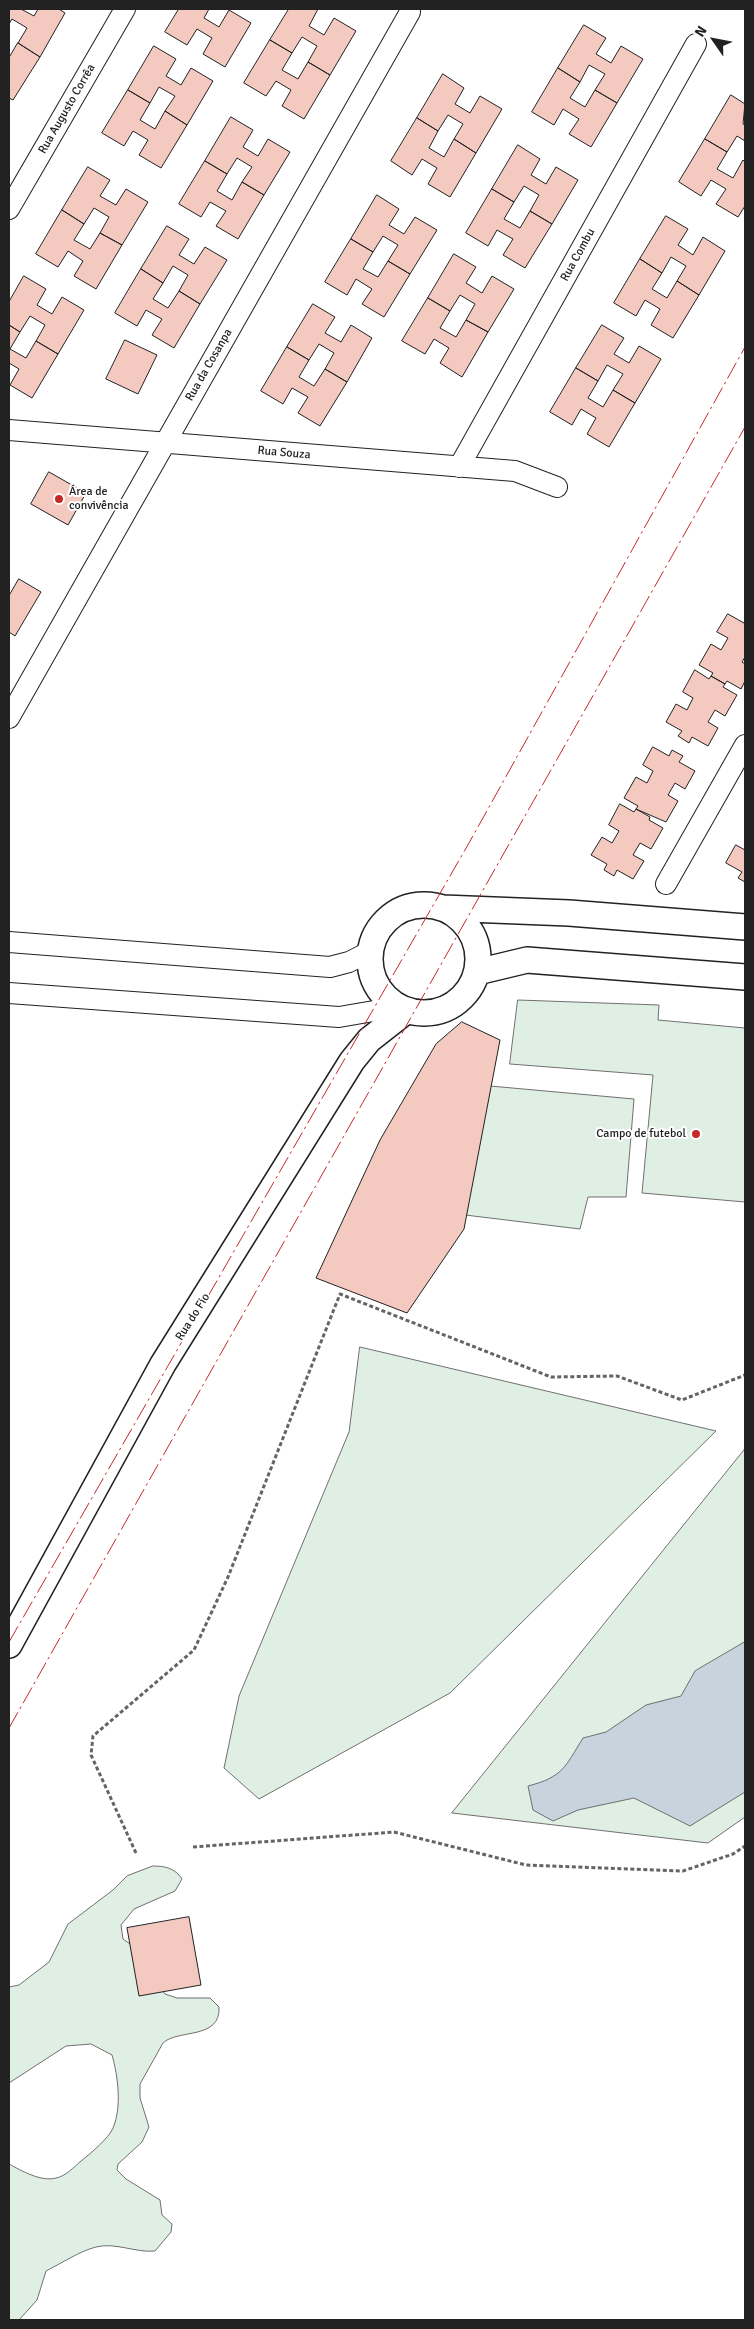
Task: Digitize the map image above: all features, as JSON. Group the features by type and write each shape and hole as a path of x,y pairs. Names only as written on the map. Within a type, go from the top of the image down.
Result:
{"street":[{"name":"Rua Augusto Corrêa","path":"9,209 125,9"},
{"name":"Rua da Cosanpa","path":"9,718 410,12"},
{"name":"Rua Combu","path":"459,467 696,44"},
{"name":"Rua Souza","path":"9,430 515,472 558,487"},
{"path":"666,884 745,745"},
{"path":"402,1009 384,997 375,983 370,967 370,951 375,936 384,922 397,912 411,906 427,904 443,908 570,914 745,927"},
{"path":"9,993 339,1017 402,1009 429,1014 451,1007 468,992 477,972 476,940 468,926 457,915 443,908"},
{"path":"9,942 330,967 350,962 370,951"},
{"path":"477,972 527,960 745,977"},
{"name":"Rua do Fio","path":"9,1645 163,1364 347,1069 369,1040 402,1009"}],"path":[{"path":"136,1852 91,1754 93,1736 194,1650 228,1577 340,1294 551,1378 617,1376 682,1400 745,1375"},
{"path":"193,1847 394,1832 526,1865 683,1870 732,1854 745,1846"}],"green space":[{"name":"Campo de futebol","path":"518,1000 659,1005 658,1020 745,1028 745,1202 642,1193 653,1075 510,1064"},
{"path":"479,1085 634,1099 626,1197 588,1197 580,1229 465,1215"},
{"path":"360,1347 716,1431 450,1693 259,1799 224,1768 239,1696 349,1432"},
{"path":"745,1449 745,1817 708,1843 452,1813"},
{"path":"153,1866 169,1868 182,1879 175,1891 134,1909 121,1925 123,1939 149,1957 157,1984 165,1994 177,1998 210,1998 219,2007 218,2017 213,2025 197,2032 178,2036 163,2043 140,2084 140,2098 149,2127 142,2142 118,2164 117,2170 126,2179 160,2200 162,2215 172,2224 171,2232 155,2251 103,2246 77,2254 46,2271 37,2300 19,2320 9,2320 9,2164 32,2175 50,2179 70,2171 111,2132 116,2120 118,2101 116,2072 112,2055 91,2044 66,2046 9,2083 9,1987 19,1985 49,1962 68,1924 113,1890 127,1876"}],"shaded area":[{"path":"745,1642 745,1792 690,1826 634,1798 578,1810 553,1821 533,1810 528,1786 540,1783 556,1775 567,1764 583,1738 606,1732 646,1705 681,1696 695,1671"}],"building":[{"path":"9,9 21,9 34,16 38,9 59,9 65,13 40,57 18,43 27,28 12,19 9,24"},
{"path":"179,9 209,9 204,18 219,27 229,10 251,23 225,67 203,54 212,38 197,29 187,45 165,32"},
{"path":"289,9 318,9 309,26 324,35 334,18 356,31 330,75 308,62 317,46 302,37 292,53 270,40"},
{"path":"584,25 606,38 596,54 611,63 621,46 643,59 617,103 595,90 605,74 589,65 580,82 558,68"},
{"path":"270,40 292,53 282,70 298,79 308,62 330,75 304,119 282,106 291,90 276,81 266,96 244,83"},
{"path":"18,43 40,57 13,100 9,98 9,58"},
{"path":"154,46 176,59 166,76 181,85 191,68 213,81 187,125 165,111 175,96 159,87 150,103 128,90"},
{"path":"558,68 580,82 570,98 585,107 595,90 617,103 591,147 569,134 579,119 563,109 554,125 532,112"},
{"path":"443,74 464,88 455,104 470,113 480,96 502,109 476,153 454,139 463,124 448,115 438,131 417,118"},
{"path":"128,90 150,103 140,120 155,129 165,111 187,125 161,168 139,155 148,140 133,131 124,146 102,133"},
{"path":"731,95 745,104 743,124 745,125 745,141 737,136 727,152 705,139"},
{"path":"231,117 253,130 243,147 258,156 268,139 290,152 264,195 242,182 252,167 237,158 227,174 205,161"},
{"path":"417,118 438,131 429,148 444,157 454,139 476,153 450,197 428,184 437,168 422,159 412,175 391,161"},
{"path":"705,139 727,152 717,169 733,178 743,160 745,162 745,206 738,217 716,204 726,189 711,180 701,196 679,182"},
{"path":"518,145 540,159 531,175 546,184 556,167 578,180 552,224 530,211 539,195 524,186 514,202 492,189"},
{"path":"205,161 227,174 217,191 232,200 242,182 264,195 238,239 216,226 226,211 210,202 201,217 179,204"},
{"path":"88,167 110,180 100,196 116,205 126,189 148,202 122,245 100,233 109,217 94,208 84,224 62,210"},
{"path":"492,189 514,202 504,219 520,228 530,211 552,224 525,268 503,255 513,239 497,230 488,246 466,233"},
{"path":"377,195 399,209 389,225 404,234 415,217 437,230 410,274 388,261 398,245 383,236 373,252 351,239"},
{"path":"62,210 84,224 74,240 90,249 100,233 122,245 96,289 74,276 83,261 68,251 58,267 36,254"},
{"path":"666,216 688,229 678,245 693,255 703,237 725,251 699,295 677,281 686,266 671,257 662,273 640,259"},
{"path":"167,226 189,239 179,255 194,264 205,247 227,260 200,304 179,291 188,275 173,266 163,283 141,269"},
{"path":"351,239 373,252 363,269 378,277 388,261 410,274 384,317 362,304 372,289 356,279 347,295 325,282"},
{"path":"454,254 476,267 466,283 482,293 492,276 514,289 488,332 466,320 475,304 460,295 450,311 428,298"},
{"path":"640,259 662,273 652,289 667,298 677,281 699,295 673,338 651,325 660,309 645,300 636,316 614,303"},
{"path":"141,269 163,283 153,299 168,308 179,291 200,304 174,348 152,335 162,319 146,310 137,326 115,313"},
{"path":"24,276 46,289 37,305 52,314 62,297 84,310 58,354 36,341 45,325 30,316 20,332 9,325 9,302"},
{"path":"428,298 450,311 440,328 456,337 466,320 488,332 462,377 440,363 449,348 434,339 425,354 402,341"},
{"path":"313,304 335,317 325,333 341,342 351,325 372,338 347,382 325,369 334,353 319,344 309,360 287,347"},
{"path":"9,325 20,332 10,349 26,358 36,341 58,354 32,398 10,385 19,369 9,363"},
{"path":"602,325 624,338 614,354 629,363 639,346 661,359 635,403 613,390 623,374 607,365 598,381 576,368"},
{"path":"125,340 157,355 138,394 106,379"},
{"path":"287,347 309,360 299,377 314,386 325,369 347,382 320,426 298,413 308,397 292,388 283,404 261,391"},
{"path":"576,368 598,381 588,398 603,407 613,390 635,403 609,447 587,434 596,418 581,409 572,425 550,412"},
{"name":"Área de convivência","path":"49,472 86,493 68,525 31,504"},
{"path":"19,579 41,592 15,636 9,632 9,596"},
{"path":"728,614 744,623 745,620 745,657 742,662 745,664 745,681 741,689 727,681 725,684 711,676 713,673 699,665 711,644 721,650 728,638 717,632"},
{"path":"695,670 709,679 711,676 725,684 723,687 737,695 725,716 715,710 708,722 718,728 708,746 692,737 689,743 678,736 682,731 666,722 676,704 687,710 693,698 683,692"},
{"path":"653,747 669,756 672,750 683,756 679,762 695,771 685,789 675,783 668,795 678,801 666,822 636,809 638,806 624,798 636,777 647,783 653,771 643,765"},
{"path":"620,804 634,812 636,809 650,817 649,820 663,828 651,849 640,843 633,855 644,861 633,879 617,870 614,876 604,870 607,864 591,855 602,837 612,843 619,831 609,825"},
{"path":"736,845 745,850 745,882 738,878 742,872 726,863"},
{"path":"462,1022 500,1040 464,1229 407,1313 316,1278 380,1140 436,1044"},
{"path":"189,1917 201,1985 139,1996 127,1928"}],"power":[{"path":"9,1642 469,843 745,347"},
{"path":"9,1728 745,427"}],"place":[{"name":"Área de convivência","path":"59,499"},
{"name":"Campo de futebol","path":"696,1134"}]}
